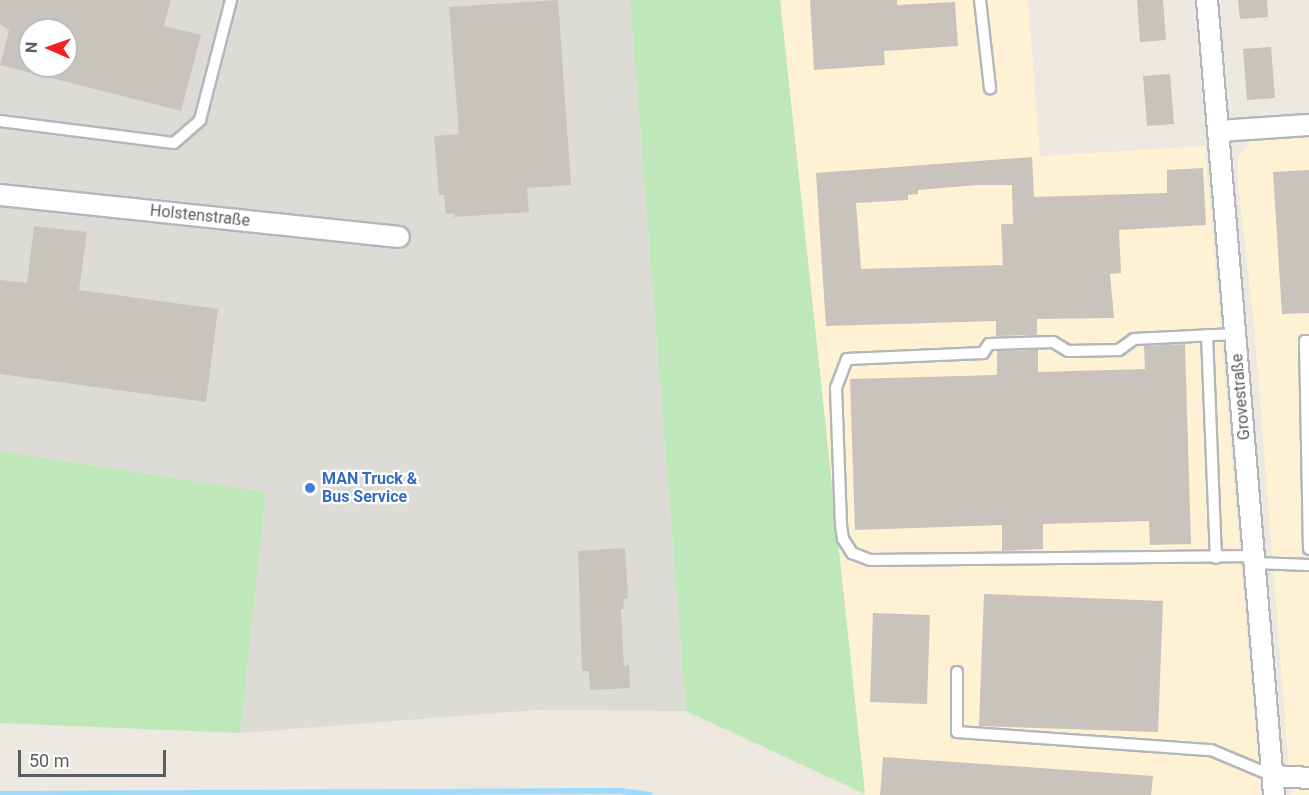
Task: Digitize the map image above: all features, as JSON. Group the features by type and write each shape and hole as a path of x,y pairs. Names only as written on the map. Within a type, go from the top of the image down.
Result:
{"street":[{"name":"Grovestraße","path":"1207,0 1274,785"},
{"path":"1218,131 1309,125"},
{"name":"Holstenstraße","path":"0,195 399,237"},
{"path":"1274,785 1309,778"}],"lane":[{"path":"0,121 174,143 200,120 231,0"},
{"path":"980,0 990,88"},
{"path":"1235,334 1134,339 1119,350 1068,351 1053,342 990,344 983,353 847,359 836,388 843,539 852,553 870,560 991,556 1025,560 1216,558 1309,565"},
{"path":"1207,335 1216,558"},
{"path":"1309,341 1305,341 1309,549"},
{"path":"957,672 957,732 1211,750 1274,785"}],"shaded area":[{"path":"0,0 630,0 686,711 536,710 240,733 266,492 0,451"},
{"path":"780,0 1028,0 1040,156 1205,146 1261,795 865,795"},
{"path":"1309,137 1309,795 1291,795 1254,325 1237,173 1239,155 1251,141"}],"green space":[{"path":"630,0 780,0 865,794 686,711"},
{"path":"0,451 266,492 240,733 0,723"}],"building":[{"path":"0,0 171,0 164,26 201,35 181,111 51,78 78,78 78,18 18,18 18,70 0,65 9,30 0,24"},
{"path":"558,0 571,185 527,188 529,212 454,217 454,213 446,214 444,195 439,195 434,136 459,134 449,7"},
{"path":"810,0 897,0 897,5 955,2 958,46 884,51 885,65 814,70"},
{"path":"1137,0 1163,0 1166,40 1140,42"},
{"path":"1238,0 1267,0 1268,17 1240,19"},
{"path":"1271,47 1275,98 1247,100 1243,49"},
{"path":"1170,74 1174,124 1147,126 1143,76"},
{"path":"1032,157 1034,197 1167,193 1167,170 1203,168 1206,225 1119,230 1121,273 1110,274 1114,318 1037,319 1037,335 996,336 996,321 826,326 816,173","holes":["978,185 1012,185 1013,224 1001,224 1003,265 861,269 856,203 908,200 908,195 918,194 918,190"]},
{"path":"1309,170 1309,313 1282,314 1273,172"},
{"path":"34,226 87,232 79,290 218,309 206,402 0,374 0,280 27,283"},
{"path":"1185,344 1191,544 1150,545 1149,521 1043,524 1043,549 1002,551 1002,525 855,530 850,379 997,375 997,351 1038,350 1038,372 1145,369 1144,346"},
{"path":"625,548 628,598 623,599 624,609 621,609 624,666 629,665 630,688 590,690 589,671 582,671 578,551"},
{"path":"984,594 1163,601 1158,732 979,726"},
{"path":"873,613 930,615 927,704 870,702"},
{"path":"883,757 1153,776 1151,795 880,795"}],"waterway":[{"path":"0,794 621,791 650,795"}],"place":[{"name":"MAN Truck & Bus Service","path":"310,488"}]}
